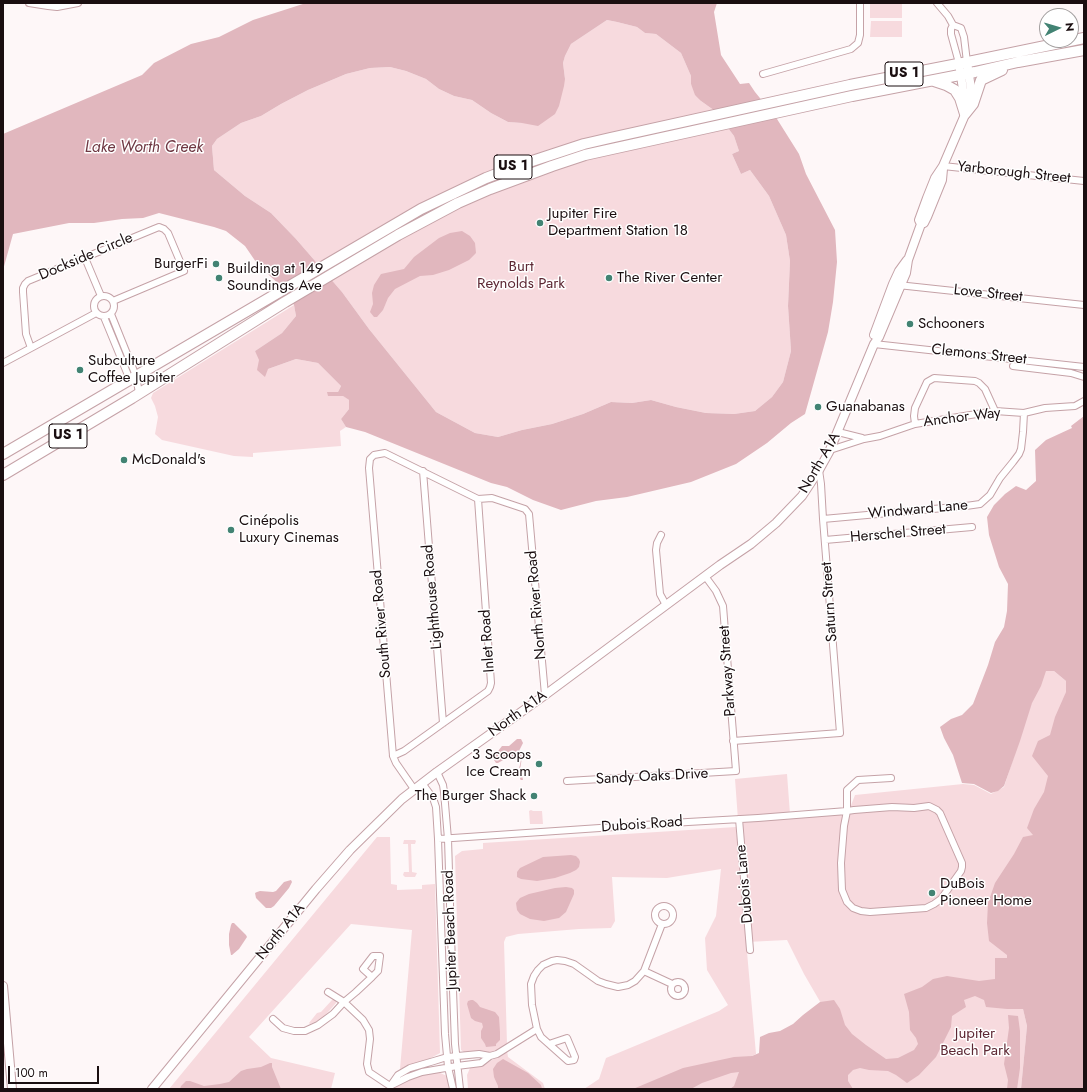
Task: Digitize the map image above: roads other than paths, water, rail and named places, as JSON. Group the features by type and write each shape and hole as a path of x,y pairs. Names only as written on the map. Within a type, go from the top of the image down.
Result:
{"main road":[{"name":"US 1","path":"4,453 277,294 421,208 479,181 517,166 584,144 772,101 1084,38"},
{"name":"US 1","path":"3,475 127,401 285,302 398,235 427,219 521,176 585,156 720,125 1018,62 1084,50"},
{"path":"965,114 974,104 982,80 1018,62"},
{"path":"932,80 955,90 960,98 965,114"}],"street":[{"path":"29,3 48,6 78,3"},
{"path":"763,74 851,50 858,43 860,35 860,3"},
{"path":"937,3 948,16 953,25 960,28 964,37 963,63"},
{"path":"953,25 951,34 963,63"},
{"name":"North A1A","path":"152,1089 311,894 350,850 397,804 422,783 751,544 776,523 802,496 830,450 874,344 879,337 897,285 906,273 908,260 921,224 919,220 935,178 943,166 965,114 965,74 963,63"},
{"name":"Yarborough Street","path":"943,166 1084,181"},
{"name":"Dockside Circle","path":"31,348 26,334 23,292 23,288 28,281 154,229 164,228 168,233 184,271 113,301"},
{"path":"85,258 101,296"},
{"name":"Love Street","path":"897,285 1084,305"},
{"path":"101,296 107,296 113,301 115,306 114,309 107,316 101,316 96,313 94,304 98,298 101,296"},
{"path":"3,363 96,313"},
{"path":"107,316 139,393"},
{"name":"Clemons Street","path":"874,344 1084,367"},
{"path":"1013,366 1071,373 1084,377"},
{"path":"915,424 915,408 927,382 934,378 975,381 979,383 985,389 995,412"},
{"name":"Anchor Way","path":"838,432 859,438 880,436 915,424 995,412 1024,413 1045,408 1075,406 1084,401"},
{"name":"Windward Lane","path":"823,518 980,504 990,495 1000,478 1019,454 1021,449 1024,413"},
{"name":"Anchor Way","path":"830,450 864,438"},
{"name":"South River Road","path":"414,789 396,763 393,756 369,468 370,459 374,455 385,453 422,471"},
{"name":"Saturn Street","path":"734,741 840,733 819,470"},
{"path":"422,471 478,499"},
{"name":"Lighthouse Road","path":"422,471 443,723"},
{"name":"North River Road","path":"478,499 492,498 525,509 529,514 544,695"},
{"name":"Inlet Road","path":"393,756 404,751 488,691 491,683 478,499"},
{"name":"Herschel Street","path":"825,540 972,527"},
{"path":"661,535 657,543 656,550 660,594 666,605"},
{"name":"Parkway Street","path":"705,576 716,591 723,606 736,771"},
{"name":"Sandy Oaks Drive","path":"567,781 736,771"},
{"name":"Jupiter Beach Road","path":"437,772 443,785 448,839 450,936 456,1056 460,1089"},
{"path":"847,811 848,790 858,780 890,778"},
{"name":"Jupiter Beach Road","path":"422,783 433,798 436,807 443,995 448,1067 453,1089"},
{"name":"Dubois Road","path":"438,839 739,819 892,807 914,808 924,806 933,808 940,813 962,863 961,871 941,899 926,908 870,912 853,908 847,902 844,894 840,870 841,850 847,811"},
{"name":"Dubois Lane","path":"739,819 750,950"},
{"path":"549,1044 541,1037 537,1029 532,1005 531,984 538,970 547,963 557,960 574,964 598,981 618,987 628,985 636,981 644,970 662,924"},
{"path":"644,970 672,984"},
{"path":"273,1019 282,1028 294,1031 305,1031 318,1025 333,1014 372,977"},
{"path":"3,986 12,1089"},
{"path":"328,992 344,1002 363,1020 369,1030 370,1039 367,1064 369,1072 389,1087"},
{"path":"389,1087 408,1077 422,1072 481,1063 490,1056 497,1054 537,1029"},
{"path":"389,1087 398,1075 410,1068 447,1057 479,1054 490,1056"}],"water":[{"name":"Lake Worth Creek","path":"306,3 717,3 714,12 721,55 740,84 749,83 777,119 799,154 806,174 835,230 837,262 833,302 828,332 805,414 736,464 691,482 627,497 596,501 561,510 533,500 507,487 491,483 365,432 346,427 341,419 349,409 349,400 343,396 328,396 327,392 338,392 341,386 318,363 296,359 268,369 265,377 257,370 259,360 255,351 282,333 296,316 294,305 282,287 258,265 245,246 226,231 159,213 143,218 94,223 69,223 13,234 3,270 3,134 142,75 154,63 191,44 219,37 253,20","holes":["607,20 637,27 645,33 656,34 681,53 691,76 691,84 695,95 715,111 734,136 739,151 732,154 741,174 750,170 769,196 786,235 790,261 788,306 791,351 783,382 772,397 755,411 734,414 706,413 651,400 632,403 611,402 583,414 552,424 498,437 475,433 436,412 369,329 342,292 296,239 271,213 245,196 214,170 212,146 217,139 241,123 261,116 308,90 346,74 370,68 390,67 406,71 426,79 439,89 454,96 472,100 508,122 538,126 555,114 559,106 565,79 563,63 571,44"]},
{"path":"462,231 470,236 475,243 476,253 469,260 449,270 433,275 420,276 395,289 388,298 383,310 377,317 374,317 370,312 373,304 372,293 374,285 381,274 404,269 414,257 439,238 450,233"},
{"path":"1084,416 1084,1089 1021,1089 1027,1026 1023,1009 986,1007 984,1000 975,996 964,1000 966,1007 952,1016 951,1027 936,1057 919,1075 907,1083 888,1071 860,1068 853,1070 848,1075 848,1081 853,1089 730,1089 734,1086 739,1072 731,1073 702,1083 691,1089 633,1089 683,1068 734,1057 752,1056 759,1053 760,1037 769,1033 780,1031 793,1024 820,1002 834,1000 840,1009 845,1025 852,1034 886,1059 898,1058 914,1050 918,1044 916,1038 910,1030 909,1012 904,994 922,987 933,979 947,976 979,981 995,979 995,958 1007,958 1007,955 989,941 987,923 988,903 995,883 1023,837 1033,835 1027,828 1034,809 1044,792 1048,776 1032,756 1038,741 1050,735 1055,717 1066,692 1066,681 1054,671 1046,671 1041,686 1032,703 1004,786 998,791 991,793 974,784 962,783 953,755 940,727 951,719 962,715 973,704 995,642 1004,627 1007,611 1008,584 999,567 989,535 987,517 994,505 1005,494 1016,486 1026,490 1036,481 1035,450 1046,440 1072,428 1071,426"},
{"path":"517,739 521,739 523,743 519,753 522,757 520,770 523,780 520,779 521,775 518,771 520,756 518,755 512,760 508,758 498,763 494,760 495,755 502,746 509,746"},
{"path":"576,856 580,862 579,867 570,873 555,878 537,881 517,877 517,872 520,868 543,857"},
{"path":"291,880 292,882 289,888 271,908 266,908 256,898 255,893 260,891 276,891 284,882"},
{"path":"566,887 572,888 574,890 574,894 566,912 559,918 544,921 530,919 520,914 517,910 516,903 520,898 529,894"},
{"path":"232,923 234,923 247,937 239,949 231,955 229,934"},
{"path":"471,1000 477,1003 480,1007 495,1012 499,1017 500,1040 496,1046 486,1047 481,1038 481,1031 483,1027 482,1023 471,1018 467,1004 468,1001"},
{"path":"1008,1015 1018,1016 1020,1031 1020,1068 1017,1089 1007,1089 1008,1080 1004,1064 1009,1028"},
{"path":"503,1059 528,1073 541,1085 542,1089 498,1089 493,1069 497,1063"},
{"path":"272,1063 272,1067 281,1089 180,1089 186,1081 204,1086 229,1082 241,1071 261,1067"}],"place":[{"name":"Jupiter Fire Department Station 18","path":"540,223"},
{"name":"BurgerFi","path":"216,264"},
{"name":"Building at 149 Soundings Ave","path":"219,278"},
{"name":"The River Center","path":"609,278"},
{"name":"Schooners","path":"910,324"},
{"name":"Subculture Coffee Jupiter","path":"80,370"},
{"name":"Guanabanas","path":"818,407"},
{"name":"McDonald's","path":"124,460"},
{"name":"Cinépolis Luxury Cinemas","path":"231,530"},
{"name":"3 Scoops Ice Cream","path":"539,764"},
{"name":"The Burger Shack","path":"534,796"},
{"name":"DuBois Pioneer Home","path":"932,893"}],"park label":[{"name":"Burt Reynolds Park","path":"521,276"},
{"name":"Jupiter Beach Park","path":"975,1042"}]}
